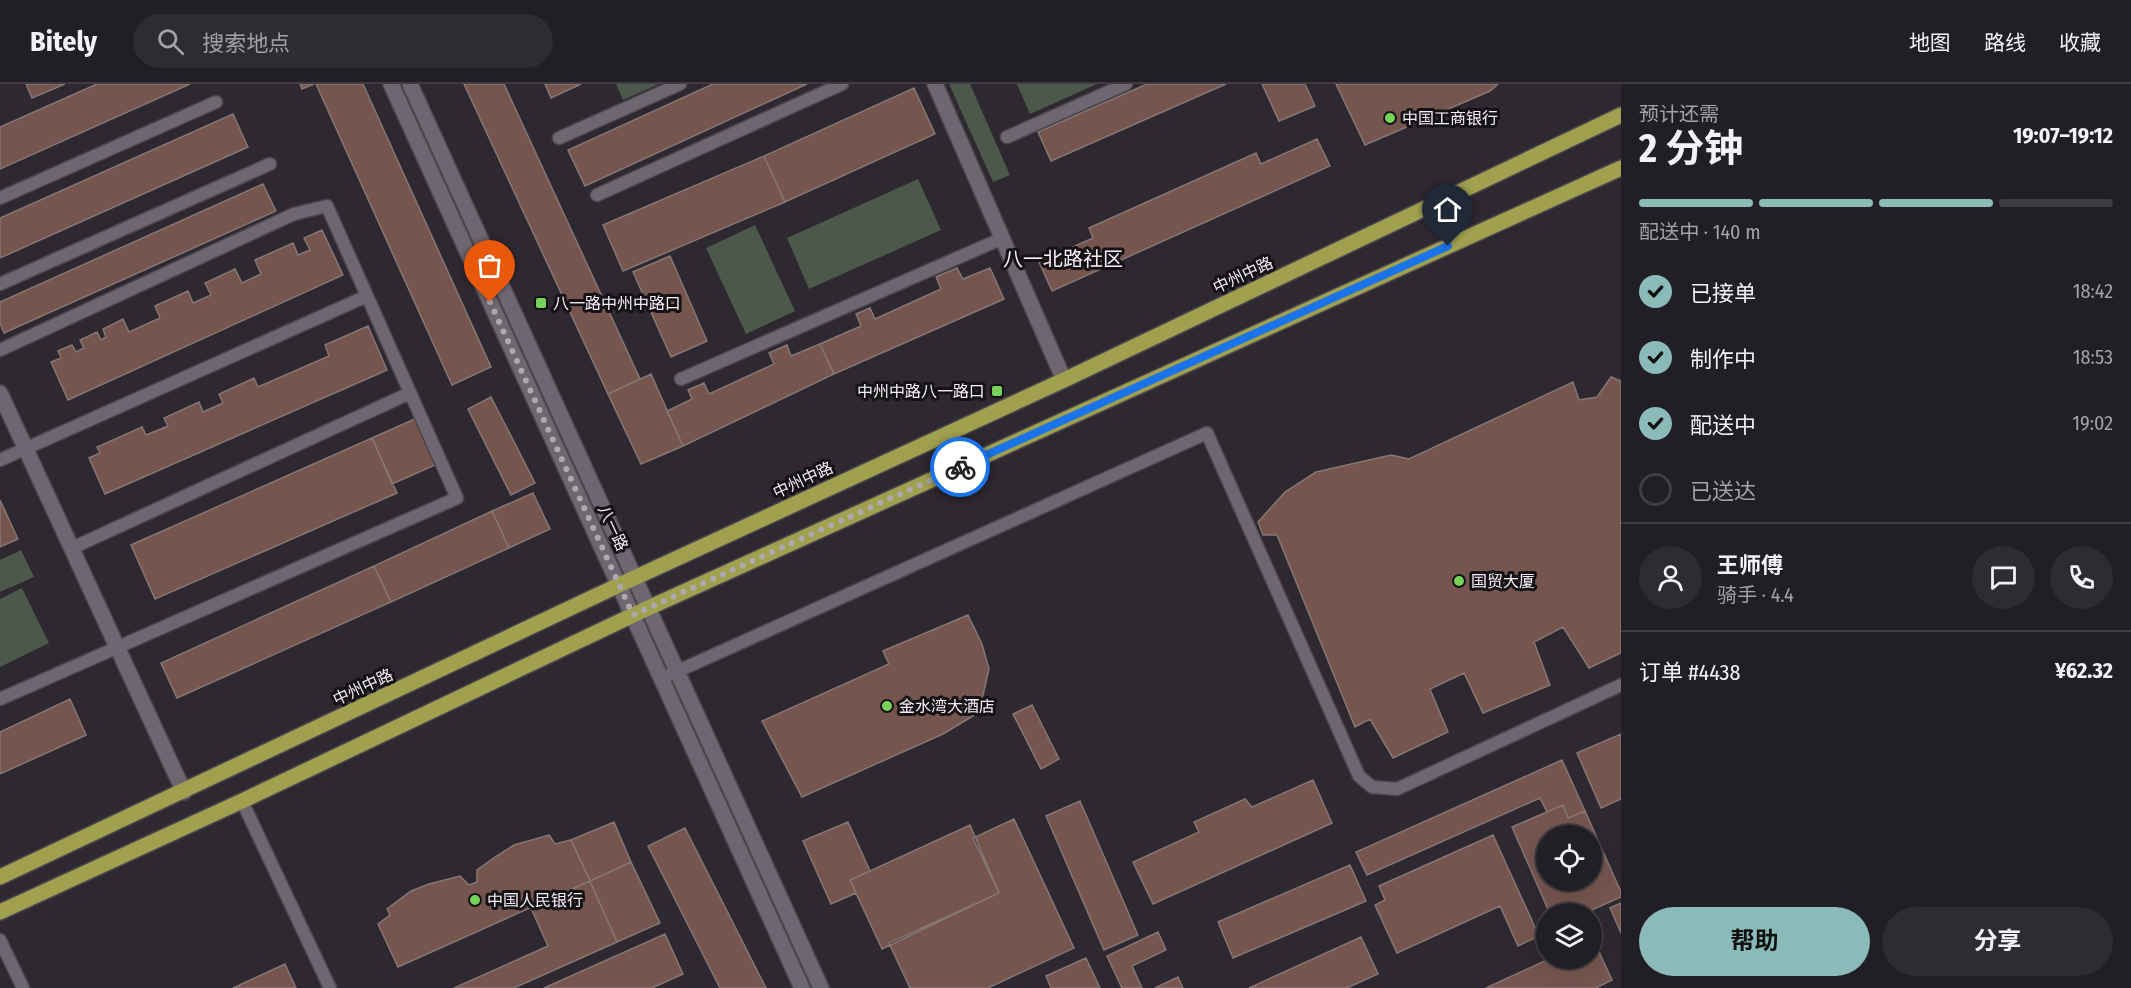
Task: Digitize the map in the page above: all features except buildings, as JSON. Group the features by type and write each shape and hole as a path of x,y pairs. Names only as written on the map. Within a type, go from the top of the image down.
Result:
{"main road":[{"name":"中州中路","path":"0,877 619,585 1064,380 1621,115"},
{"path":"0,912 242,801 648,608 1621,168"}],"street":[{"name":"八一路","path":"391,84 802,988"},
{"name":"八一路","path":"410,84 821,988"},
{"path":"935,84 1064,380"},
{"path":"0,393 184,792"}],"lane":[{"path":"559,138 680,84"},
{"path":"597,195 842,84"},
{"path":"1007,137 1125,84"},
{"path":"0,198 216,102"},
{"path":"0,284 270,164"},
{"path":"0,350 294,214 327,206 457,498 0,699"},
{"path":"681,379 1003,238"},
{"path":"0,460 367,296"},
{"path":"72,548 410,393"},
{"path":"662,678 1207,433 1359,776 1372,787 1397,789 1621,685"},
{"path":"242,801 330,988"},
{"path":"0,940 23,988"}],"green space":[{"path":"616,84 659,84 623,100"},
{"path":"949,84 970,84 1010,175 993,182"},
{"path":"1017,84 1097,84 1030,114"},
{"path":"918,179 941,230 809,289 787,238"},
{"path":"755,225 795,311 746,334 706,248"},
{"path":"21,550 34,577 0,592 0,560"},
{"path":"22,588 49,643 0,667 0,599"}],"way so far":[{"path":"490,302 633,615 960,467"}],"place":[{"name":"中国工商银行","path":"1390,118"},
{"name":"八一路中州中路口","path":"541,303"},
{"name":"中州中路八一路口","path":"997,391"},
{"name":"国贸大厦","path":"1459,581"},
{"name":"金水湾大酒店","path":"887,706"},
{"name":"中国人民银行","path":"475,900"}],"district":[{"name":"八一北路社区","path":"1063,259"}],"route":[{"path":"960,467 1448,246"}]}
